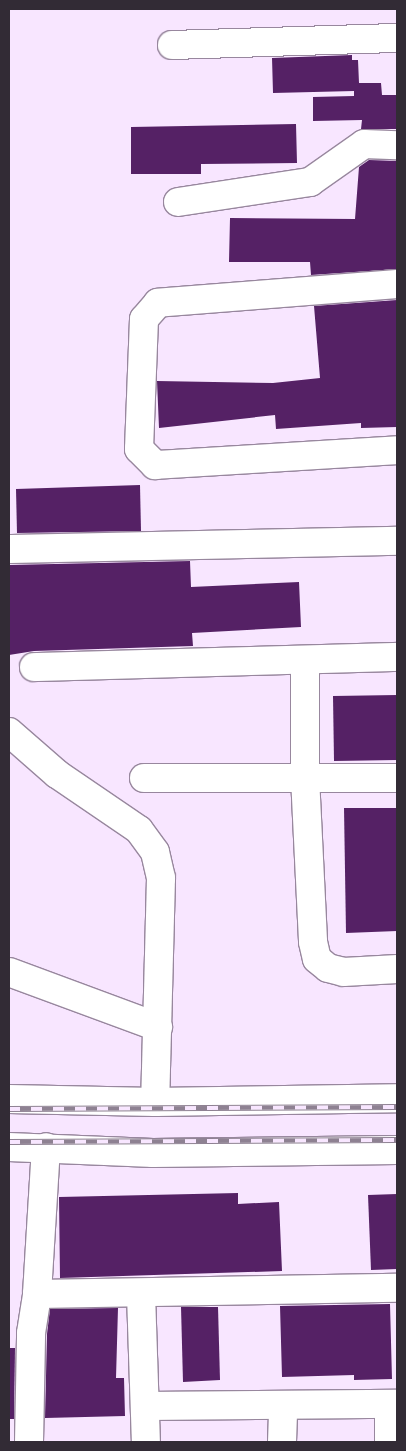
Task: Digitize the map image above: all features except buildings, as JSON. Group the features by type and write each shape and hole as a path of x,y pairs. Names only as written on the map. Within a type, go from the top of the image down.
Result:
{"street":[{"path":"172,45 397,38"},
{"path":"178,202 310,182 364,144 397,145"},
{"path":"397,284 158,303 144,319 139,448 155,465 397,450"},
{"path":"9,549 397,541"},
{"path":"34,667 397,658"},
{"path":"305,661 305,778 317,959 328,968 344,972 397,969"},
{"path":"9,732 58,774 139,830 156,852 161,878 155,1102"},
{"path":"144,778 397,778"},
{"path":"9,972 158,1027"},
{"path":"9,1099 155,1102 397,1098"},
{"path":"9,1147 46,1147 153,1153 397,1150"},
{"path":"29,1442 20,1333 37,1294 46,1147"},
{"path":"37,1294 141,1294 397,1288"},
{"path":"141,1294 146,1442"},
{"path":"145,1406 393,1404 389,1442"},
{"path":"282,1442 283,1405"}],"railway":[{"path":"9,1109 397,1107"},
{"path":"9,1142 397,1140"}]}
